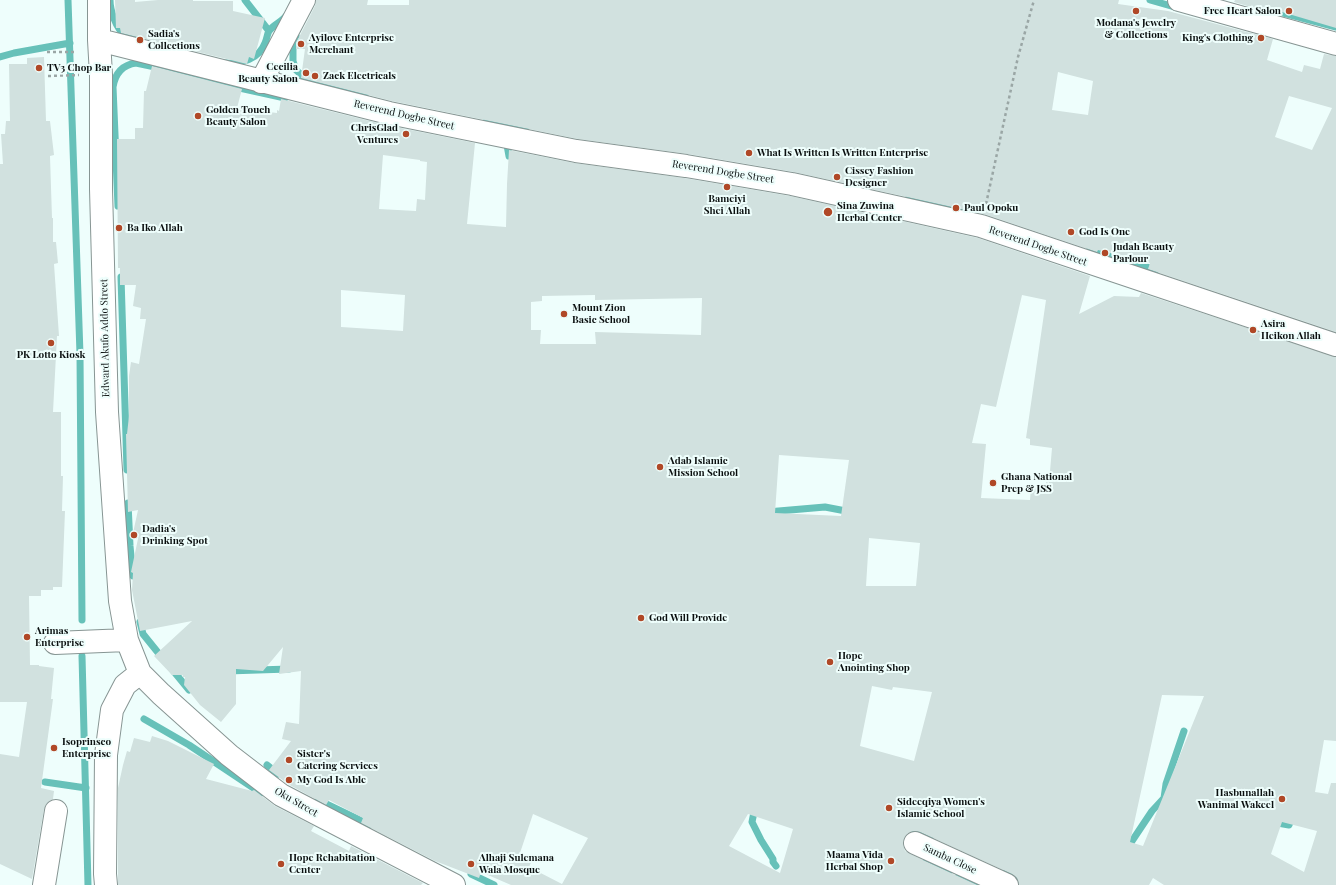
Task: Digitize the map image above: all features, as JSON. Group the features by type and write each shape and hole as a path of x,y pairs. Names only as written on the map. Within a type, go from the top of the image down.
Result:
{"street":[{"name":"Edward Akufo Addo Street","path":"98,0 101,75 101,189 107,412 120,601 127,640 140,673"},
{"path":"261,82 304,0"},
{"path":"1179,0 1336,44"},
{"name":"Reverend Dogbe Street","path":"99,40 389,113 502,137 576,151 707,169 792,184 981,226 1336,345"},
{"path":"55,643 127,640"},
{"path":"106,885 106,755 112,710 125,685 140,673"},
{"name":"Oku Street","path":"140,673 160,694 229,755 281,795 454,885"},
{"path":"44,885 56,811"},
{"name":"Samba Close","path":"915,843 1007,885"}],"path":[{"path":"981,226 1018,57 1034,0"},
{"path":"47,52 81,52"},
{"path":"48,76 82,75"}],"building":[{"path":"115,0 135,0 135,2 158,0 233,1 233,11 265,18 254,59 249,57 247,64 121,33 120,28 116,28"},
{"path":"316,0 368,0 367,5 409,5 409,0 1119,0 1118,4 1168,11 1273,39 1267,60 1302,72 1304,65 1320,69 1324,54 1336,56 1336,332 1148,269 1150,263 1098,250 1097,252 984,214 794,172 688,154 578,139 392,101 301,78 305,49 296,49 296,43 315,6","holes":["1058,72 1093,81 1088,115 1052,110","1289,96 1332,108 1312,150 1275,137"]},
{"path":"1235,0 1336,0 1336,28 1282,12 1281,16 1234,2"},
{"path":"44,57 46,121 50,121 54,155 50,156 53,242 56,242 58,263 54,264 59,336 57,336 53,412 61,412 61,476 63,476 62,511 65,511 62,587 53,587 53,590 41,590 41,596 29,596 30,665 54,668 51,699 53,699 41,788 54,791 53,799 47,803 44,809 32,879 0,864 0,754 19,757 27,702 0,702 0,164 3,164 1,134 5,134 6,121 10,121 9,64 27,64 27,58"},
{"path":"152,66 242,89 237,108 277,113 277,110 279,111 281,99 386,125 475,143 467,224 506,227 509,150 574,163 684,178 790,196 978,238 1090,276 1079,314 1114,296 1139,297 1141,293 1336,357 1336,741 1324,740 1315,792 1328,794 1331,783 1336,783 1336,885 1164,885 1153,878 1149,885 1019,885 1017,878 1012,874 920,832 914,831 908,833 904,838 903,845 905,851 977,885 511,885 481,872 479,878 435,861 361,823 363,818 329,800 326,805 288,784 269,770 291,741 282,739 286,722 299,724 301,671 279,674 283,647 263,671 236,669 236,704 221,722 200,705 184,685 185,677 182,677 183,675 172,675 154,656 192,621 140,631 132,590 133,573 131,572 139,534 133,533 138,510 128,512 126,434 129,416 129,376 131,362 139,364 146,319 140,319 141,308 133,306 136,285 120,285 120,268 118,268 117,139 135,139 135,128 143,128 144,91 146,91","holes":["383,155 427,162 425,200 417,199 416,211 379,209","341,290 405,295 403,331 341,327","595,295 595,300 702,298 701,335 595,332 596,344 540,344 541,330 531,330 531,302 542,301 542,296","1022,295 1046,300 1026,438 1030,439 1030,445 1052,448 1049,483 1046,482 1046,488 1031,487 1030,500 981,498 986,444 972,443 981,404 996,407","779,455 849,460 841,516 775,513","869,538 920,543 916,586 866,586","872,686 892,690 893,687 932,692 914,761 860,746","1162,695 1204,696 1143,846 1130,842","533,814 588,838 562,884 529,867 533,858 520,853","748,814 793,829 780,873 729,846","1282,822 1317,831 1304,872 1271,854"]},
{"path":"152,736 168,741 214,764 206,779 252,791 254,790 275,806 314,826 311,831 349,851 351,846 423,883 421,885 118,885 118,788 123,765 127,751 130,752 134,738 150,742"}],"waterway":[{"path":"68,0 80,354 82,620"},
{"path":"110,0 112,14 116,24 125,35 137,39"},
{"path":"245,0 269,31"},
{"path":"1150,0 1178,8"},
{"path":"1272,10 1336,27"},
{"path":"226,63 238,63 254,57 262,48 269,31 286,16"},
{"path":"296,36 293,41 293,61 296,70 308,81 365,96"},
{"path":"0,57 70,43"},
{"path":"118,206 113,87 117,74 123,68 136,63 285,98"},
{"path":"486,122 526,128"},
{"path":"507,145 509,156"},
{"path":"909,197 951,208 975,212"},
{"path":"1090,248 1156,270"},
{"path":"121,277 127,470"},
{"path":"128,503 133,576"},
{"path":"767,512 825,507 851,512"},
{"path":"140,622 143,634 164,660"},
{"path":"82,656 88,885"},
{"path":"171,668 189,690"},
{"path":"227,671 289,669"},
{"path":"144,719 189,745 261,793"},
{"path":"1126,850 1152,811 1164,798 1166,784 1184,731"},
{"path":"267,765 278,774"},
{"path":"45,782 86,788"},
{"path":"318,800 370,825"},
{"path":"755,807 752,822 776,866"},
{"path":"1272,822 1289,825 1293,815"},
{"path":"909,828 930,838"},
{"path":"926,861 949,872"},
{"path":"1005,873 1032,885"},
{"path":"471,874 494,885"},
{"path":"958,877 979,885"}],"place":[{"name":"Modana's Jewelry & Collections","path":"1136,11"},
{"name":"Free Heart Salon","path":"1289,11"},
{"name":"King's Clothing","path":"1261,38"},
{"name":"Sadia's Collections","path":"140,40"},
{"name":"Ayilove Enterprise Merchant","path":"301,44"},
{"name":"TV3 Chop Bar","path":"39,68"},
{"name":"Cecilia Beauty Salon","path":"306,73"},
{"name":"Zack Electricals","path":"315,76"},
{"name":"Golden Touch Beauty Salon","path":"198,116"},
{"name":"ChrisGlad Ventures","path":"406,134"},
{"name":"What Is Written Is Written Enterprise","path":"749,153"},
{"name":"Cissey Fashion Designer","path":"837,177"},
{"name":"Bameiyi Shei Allah","path":"727,187"},
{"name":"Paul Opoku","path":"956,208"},
{"name":"Sina Zuwina Herbal Center","path":"828,212"},
{"name":"Ba Iko Allah","path":"119,228"},
{"name":"God Is One","path":"1071,232"},
{"name":"Judah Beauty Parlour","path":"1105,253"},
{"name":"Mount Zion Basic School","path":"564,314"},
{"name":"Asira Heikon Allah","path":"1253,330"},
{"name":"PK Lotto Kiosk","path":"51,343"},
{"name":"Adab Islamic Mission School","path":"660,467"},
{"name":"Ghana National Prep & JSS","path":"993,483"},
{"name":"Dadia's Drinking Spot","path":"134,535"},
{"name":"God Will Provide","path":"641,618"},
{"name":"Arimas Enterprise","path":"27,637"},
{"name":"Hope Anointing Shop","path":"830,662"},
{"name":"Isoprinsco Enterprise","path":"54,748"},
{"name":"Sister's Catering Services","path":"289,760"},
{"name":"My God Is Able","path":"289,780"},
{"name":"Hasbunallah Wanimal Wakeel","path":"1282,799"},
{"name":"Sideeqiya Women's Islamic School","path":"889,808"},
{"name":"Maama Vida Herbal Shop","path":"891,861"},
{"name":"Hope Rehabitation Center","path":"281,864"},
{"name":"Alhaji Sulemana Wala Mosque","path":"471,864"}]}
